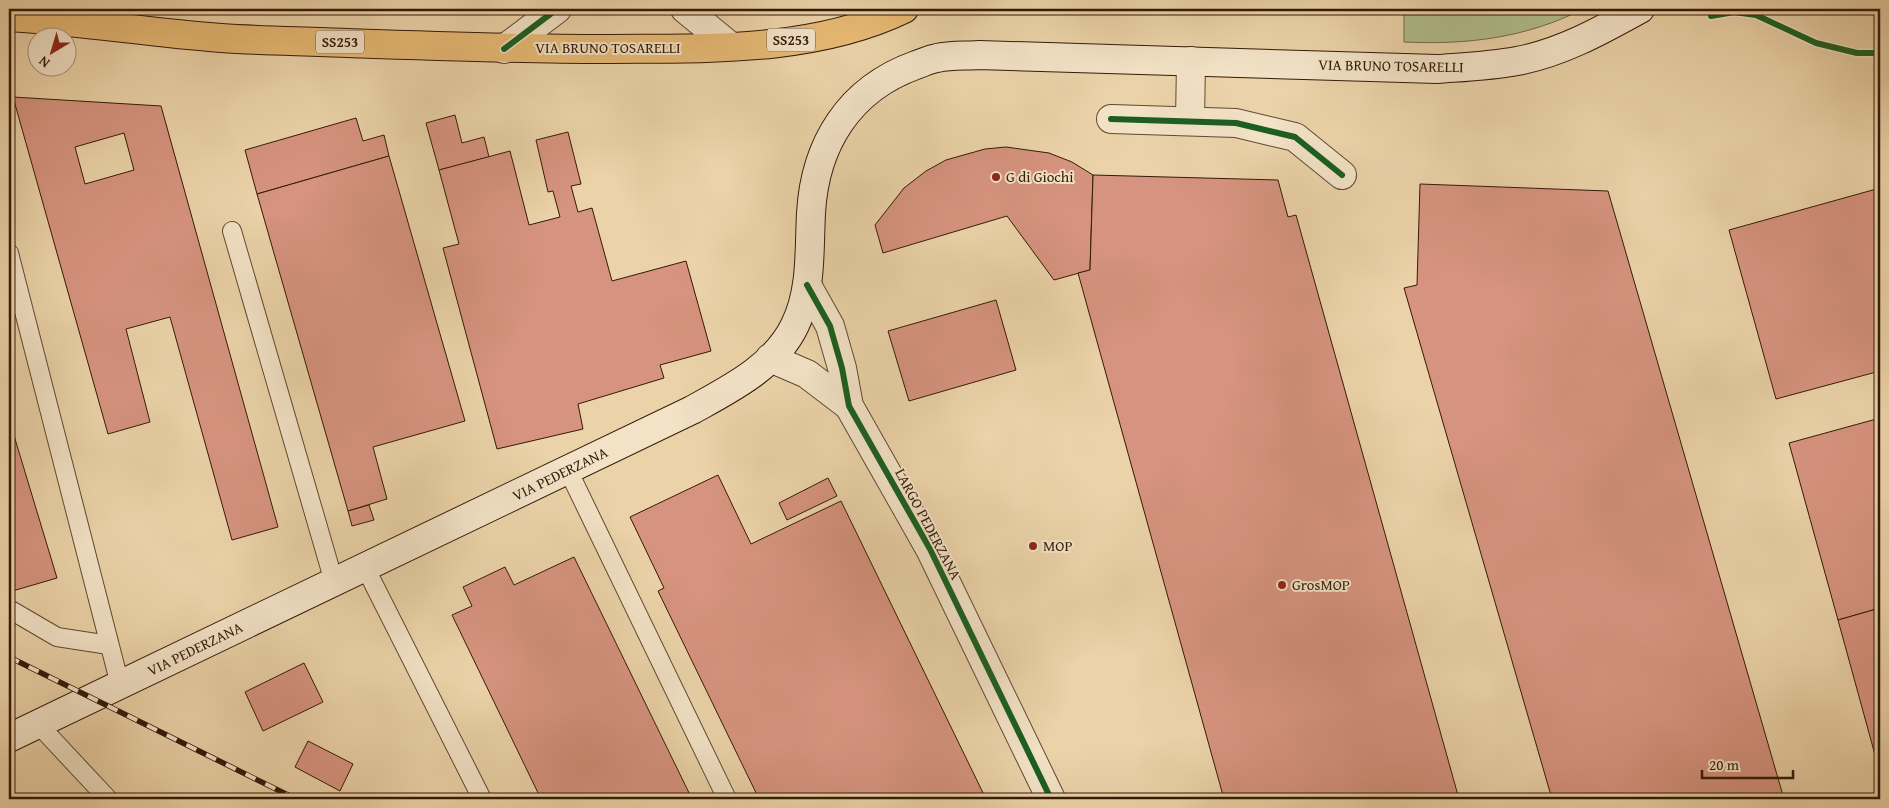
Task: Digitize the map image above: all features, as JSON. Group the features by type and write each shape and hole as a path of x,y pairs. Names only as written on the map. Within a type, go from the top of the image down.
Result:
{"main road":[{"path":"504,49 557,9"},
{"path":"686,9 730,46"},
{"name":"VIA BRUNO TOSARELLI","path":"9,17 69,21 220,38 504,49 730,46 812,38 853,28 904,9"},
{"name":"VIA BRUNO TOSARELLI","path":"936,58 979,55 1437,68 1484,65 1517,61 1550,52 1589,36 1640,9"},
{"name":"VIA PEDERZANA","path":"9,738 692,410 740,382 784,344 795,325 807,285 816,178 824,150 845,113 881,81 905,69 936,58"},
{"path":"1190,121 1191,61"},
{"path":"1111,119 1236,123 1295,138 1342,175"},
{"name":"LARGO PEDERZANA","path":"807,285 830,326 842,368 849,406 930,549 1051,799"},
{"name":"LARGO PEDERZANA","path":"770,358 807,374 849,406"}],"lane":[{"path":"232,231 334,582"},
{"path":"9,253 120,685"},
{"path":"568,470 727,799"},
{"path":"365,567 482,799"},
{"path":"9,609 57,637 109,646"},
{"path":"38,724 108,799"}],"green space":[{"path":"1404,9 1583,9 1562,19 1518,33 1473,41 1427,43 1404,42"}],"building":[{"path":"13,97 161,106 278,527 232,540 170,317 126,329 150,422 108,434","holes":["124,133 134,170 85,184 75,147"]},
{"path":"455,115 462,143 484,137 489,157 439,170 426,123"},
{"path":"356,118 363,141 384,135 389,156 257,194 245,150"},
{"path":"568,132 581,184 571,186 578,212 592,208 612,281 686,261 711,351 660,365 664,378 578,404 583,429 497,449 443,248 459,244 439,170 510,151 529,225 560,217 553,191 548,192 536,140"},
{"path":"1006,147 1049,153 1072,162 1093,175 1090,270 1054,280 1007,216 883,253 875,225 904,188 926,171 946,160 985,149"},
{"path":"389,156 465,421 373,447 387,499 348,511 257,194"},
{"path":"1093,175 1278,180 1288,217 1296,215 1459,799 1224,799 1078,273 1090,270"},
{"path":"1420,184 1608,191 1784,799 1552,799 1404,288 1417,285"},
{"path":"1880,188 1880,371 1776,399 1729,230"},
{"path":"996,300 1016,370 909,401 888,331"},
{"path":"1880,418 1880,608 1838,620 1789,443"},
{"path":"9,419 57,578 9,592"},
{"path":"718,475 751,544 841,501 986,799 759,799 658,591 664,588 630,517"},
{"path":"828,478 837,496 787,520 779,503"},
{"path":"369,505 374,520 352,526 348,511"},
{"path":"574,557 692,799 541,799 452,615 472,606 463,587 505,567 514,585"},
{"path":"1880,608 1880,773 1838,620"},
{"path":"304,663 323,702 263,731 245,692"},
{"path":"308,741 353,764 340,791 295,767"}],"railway":[{"path":"9,657 296,799"}],"cycle path":[{"path":"504,49 557,9"},
{"path":"1711,16 1734,12 1756,15 1816,43 1857,53 1880,53"},
{"path":"1111,119 1236,123 1295,137 1342,175"},
{"path":"807,285 830,326 842,368 849,406 930,549 1051,799"}],"place":[{"name":"G di Giochi","path":"996,177"},
{"name":"MOP","path":"1033,546"},
{"name":"GrosMOP","path":"1282,585"}]}
